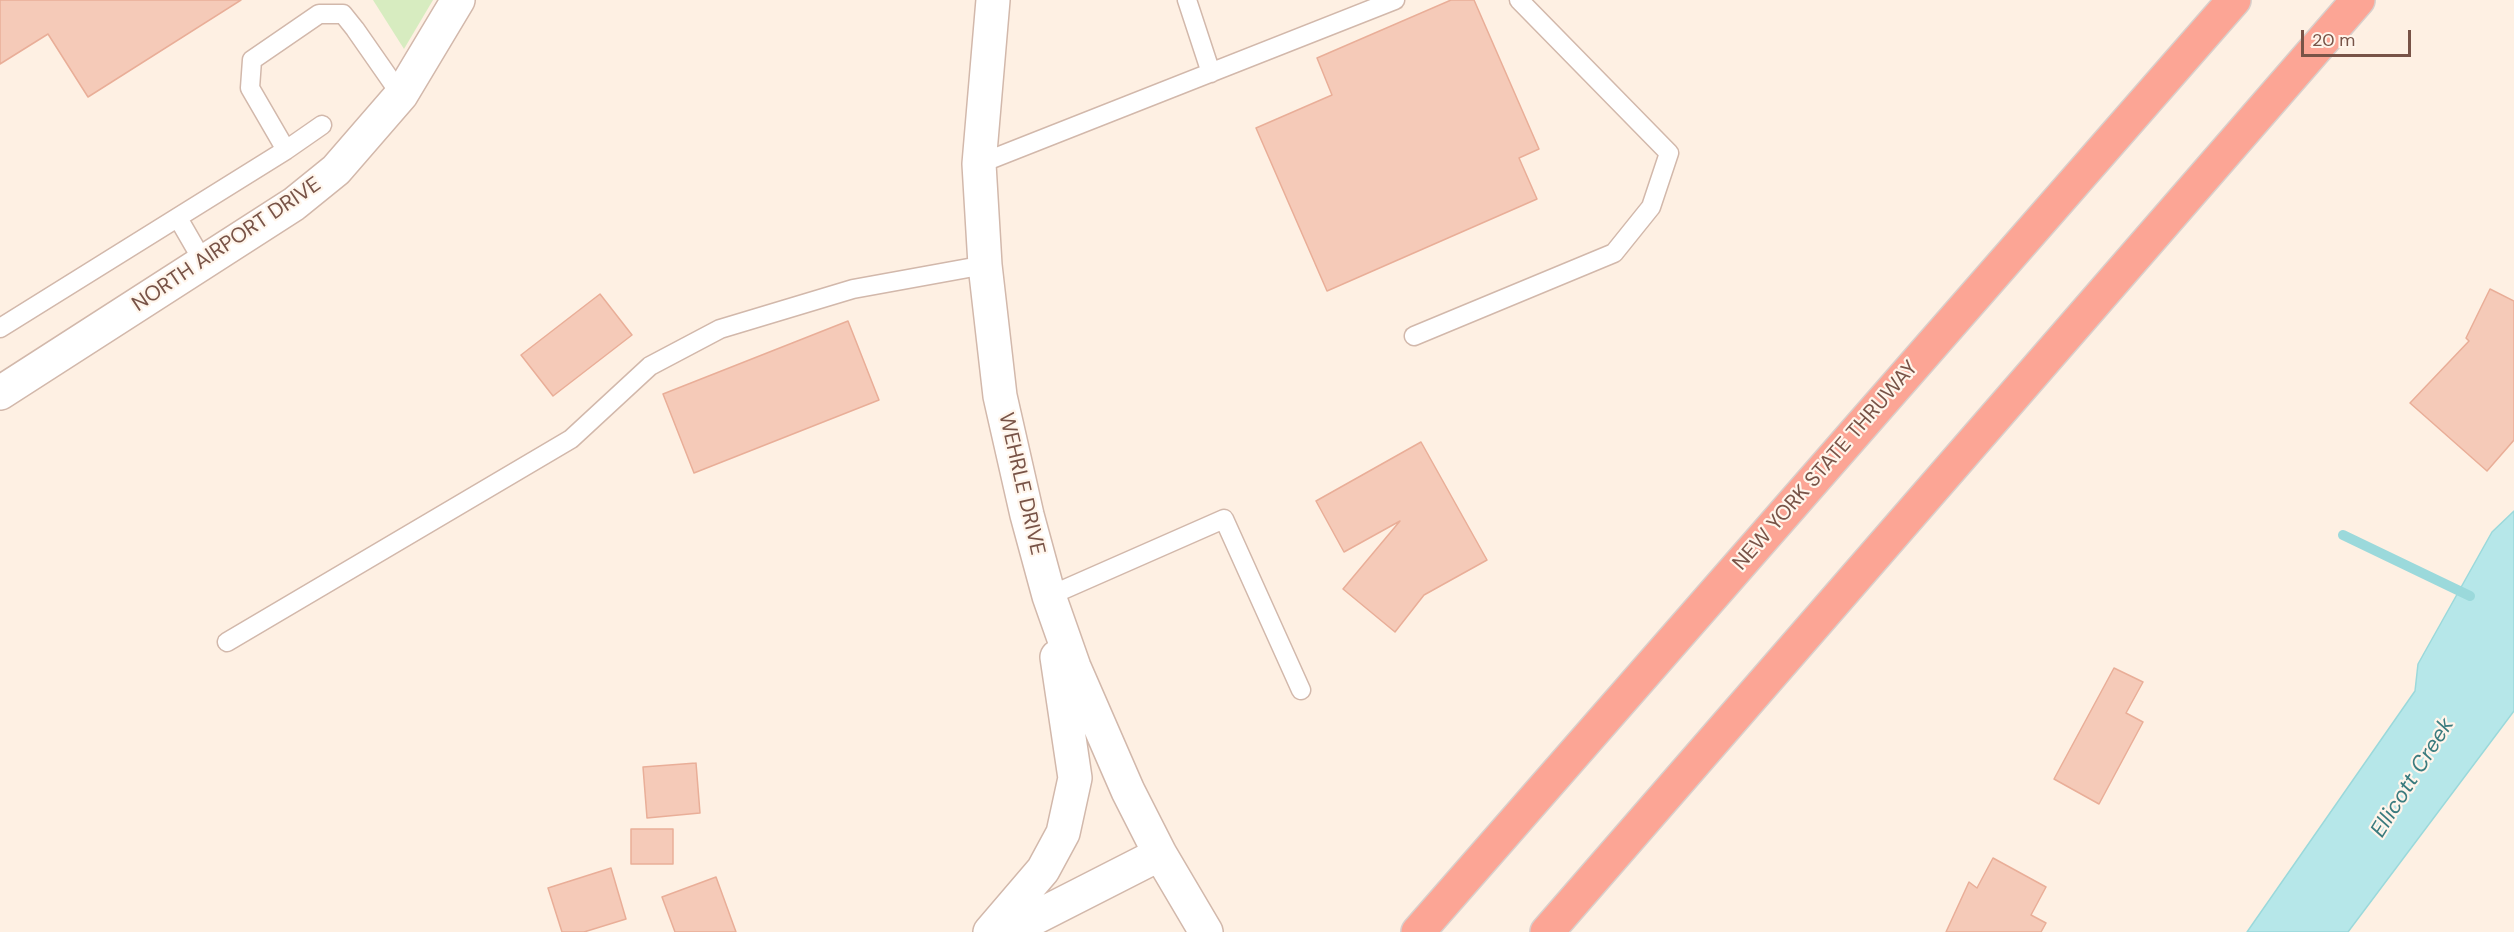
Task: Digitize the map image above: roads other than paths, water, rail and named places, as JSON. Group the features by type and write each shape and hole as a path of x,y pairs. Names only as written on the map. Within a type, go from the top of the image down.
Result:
{"highway":[{"name":"NEW YORK STATE THRUWAY","path":"1418,932 2234,0"},
{"path":"1547,932 2358,0"}],"street":[{"name":"NORTH AIRPORT DRIVE","path":"0,393 294,204 336,170 401,95 458,0"},
{"name":"WEHRLE DRIVE","path":"993,0 979,164 985,266 1000,396 1027,515 1049,596 1074,667 1160,854 1206,932"},
{"path":"990,932 1043,870 1063,833 1075,778 1049,596"},
{"path":"1008,932 1160,854"}],"lane":[{"path":"1186,0 1211,73"},
{"path":"979,164 1395,0"},
{"path":"1414,336 1614,253 1651,207 1669,153 1520,0"},
{"path":"286,150 250,88 252,60 319,14 343,14 356,29 401,95"},
{"path":"0,328 286,150 322,125"},
{"path":"178,218 204,263"},
{"path":"227,642 571,439 650,366 720,330 853,289 985,266"},
{"path":"1049,596 1224,519 1301,690"}],"water":[{"name":"Ellicott Creek","path":"2514,511 2514,711 2348,932 2247,932 2415,691 2418,664 2492,532"}],"waterway":[{"path":"2343,535 2470,596"}]}
